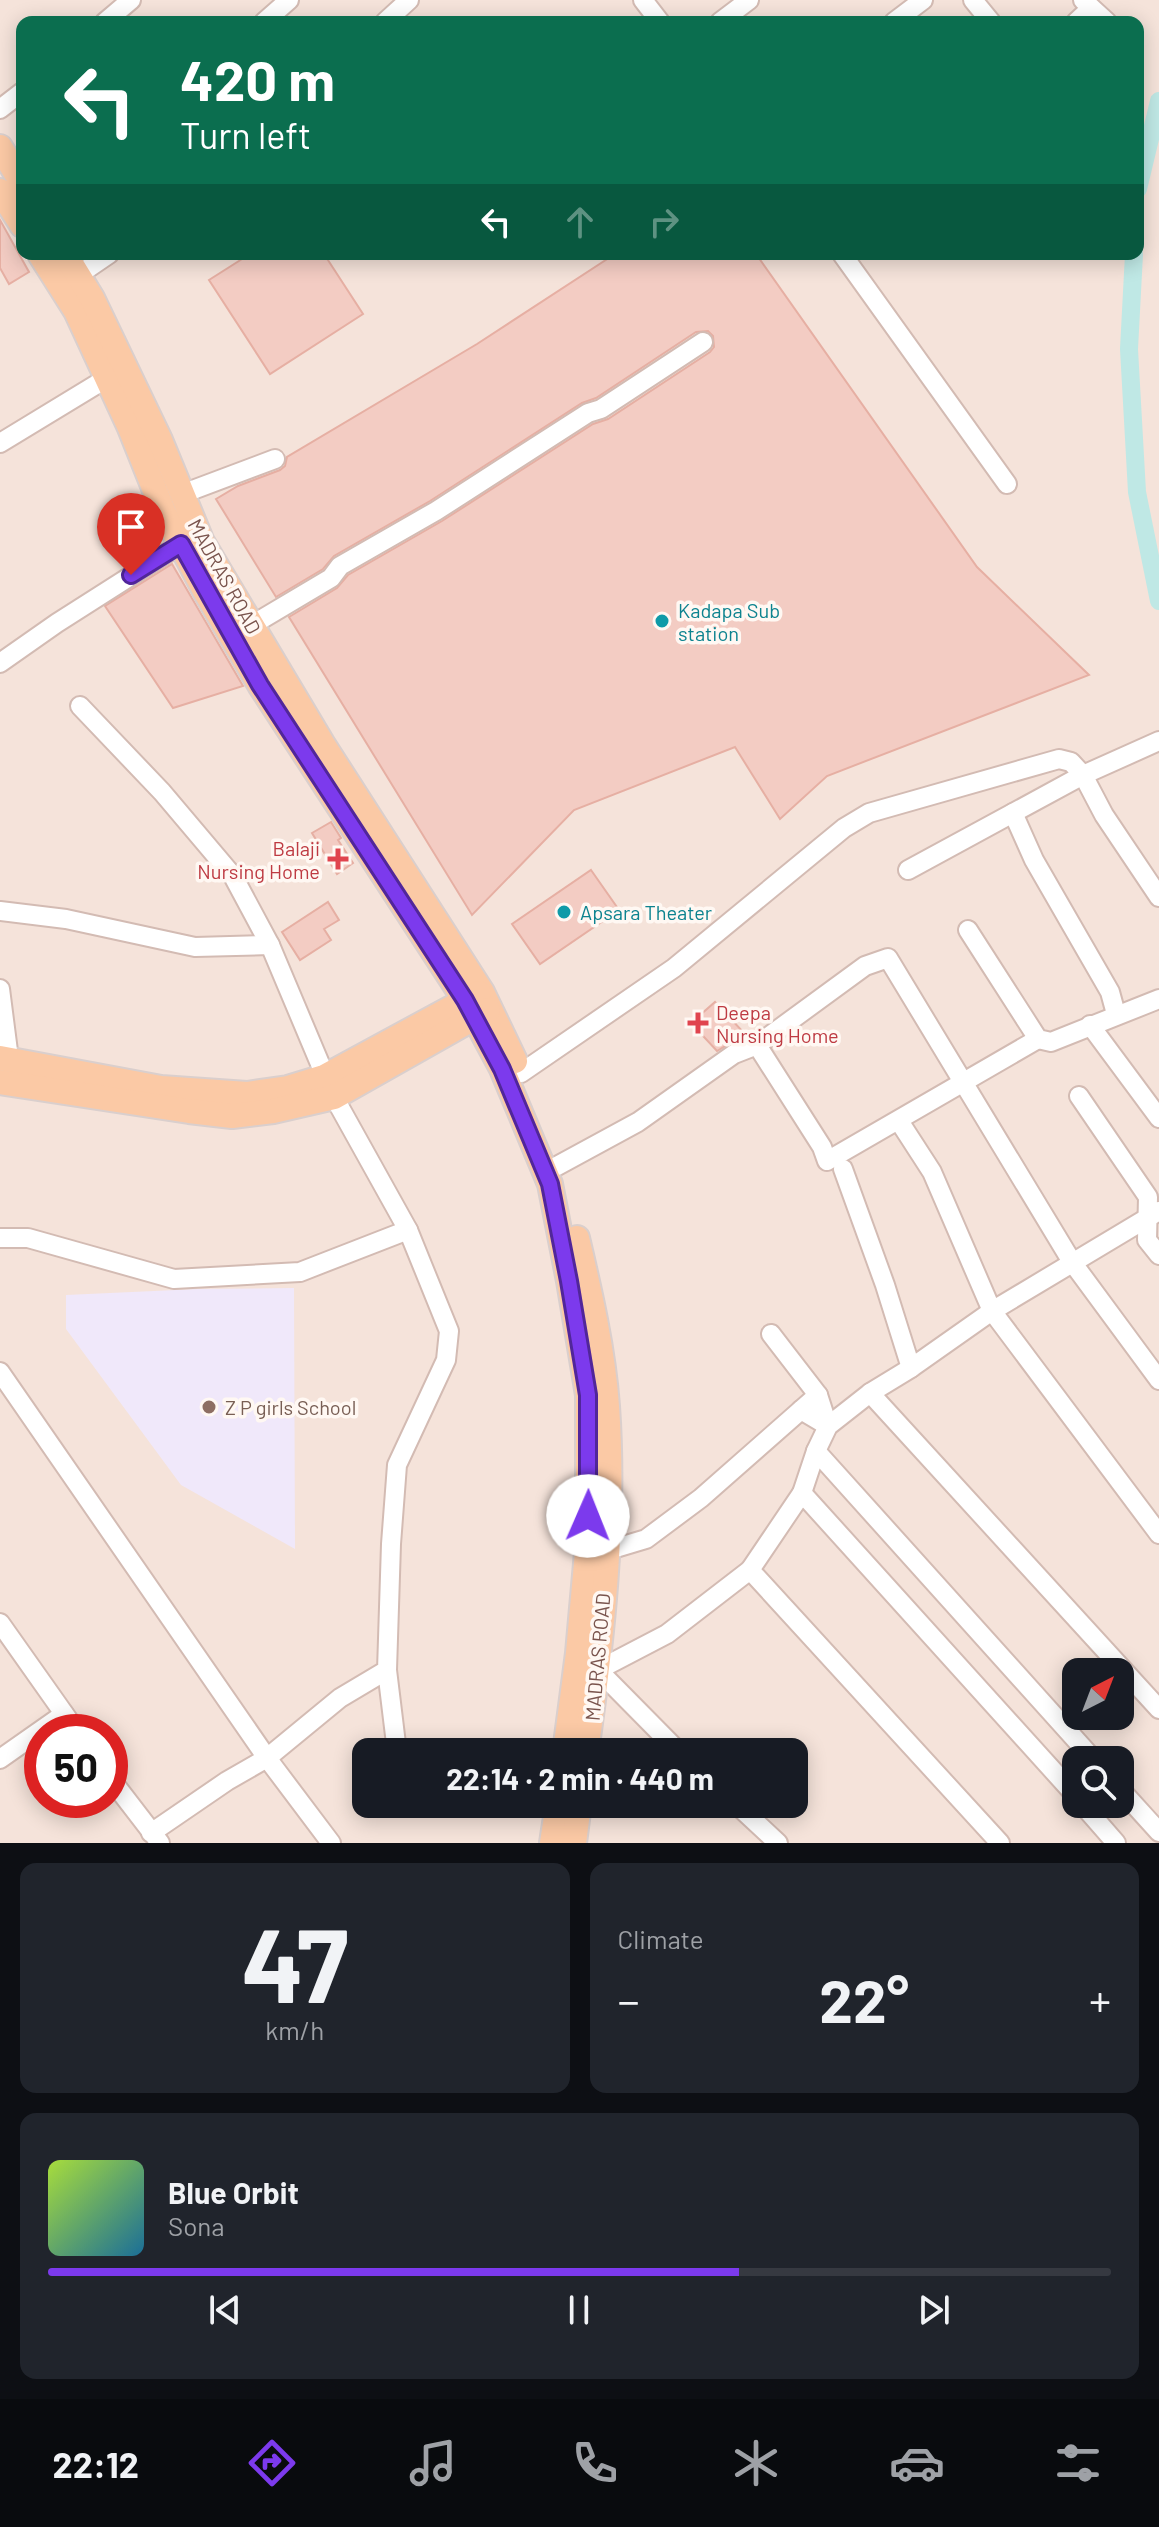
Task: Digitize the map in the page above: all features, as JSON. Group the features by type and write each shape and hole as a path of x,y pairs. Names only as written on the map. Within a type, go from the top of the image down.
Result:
{"main road":[{"path":"0,147 16,173"},
{"path":"49,260 68,272 76,311 130,428 164,513 260,685 478,1005 550,1184 588,1395 597,1546 567,1738"},
{"name":"MADRAS ROAD","path":"68,272 92,298 133,383 202,542 521,1073 566,1190 589,1288 607,1404 609,1478 597,1546 598,1670 588,1738"},
{"path":"3,1066 205,1093 247,1094 288,1088 329,1087 478,1005"},
{"path":"552,1843 556,1818"},
{"path":"574,1843 577,1818"}],"street":[{"path":"112,16 131,0"},
{"path":"271,16 289,0"},
{"path":"392,16 409,0"},
{"path":"643,0 655,16"},
{"path":"728,16 749,0"},
{"path":"902,16 923,0"},
{"path":"973,0 986,16"},
{"path":"0,109 16,97"},
{"path":"68,272 95,260"},
{"path":"846,260 1007,484"},
{"path":"252,625 331,578 340,566 436,511 703,342"},
{"path":"0,443 107,378"},
{"path":"182,494 275,459"},
{"path":"0,663 181,544"},
{"path":"80,706 162,792 233,876 270,945 329,1087 408,1230 449,1331 446,1360 397,1465 387,1670 395,1738"},
{"path":"908,870 1083,775 1159,741"},
{"path":"521,1073 674,968 808,855 869,813 1059,759 1071,762 1083,775 1104,815 1159,897"},
{"path":"1013,813 1034,860 1110,992 1116,1014"},
{"path":"0,911 66,919 195,947 270,945"},
{"path":"968,930 1038,1039"},
{"path":"557,1166 638,1122 734,1054 757,1045 865,966 888,958 1072,1262 1159,1380"},
{"path":"0,989 3,1066"},
{"path":"757,1045 822,1147 827,1161 1038,1039 1051,1042 1159,999"},
{"path":"1090,1025 1159,1118"},
{"path":"1079,1096 1148,1197 1154,1215 1147,1240 1159,1255"},
{"path":"899,1121 932,1172 992,1311 1159,1534"},
{"path":"843,1169 911,1368"},
{"path":"665,1738 598,1670 667,1634 750,1570 802,1493 828,1426 870,1393 992,1311 1154,1215"},
{"path":"0,1238 28,1238 174,1279 300,1272 408,1230"},
{"path":"771,1334 818,1395 828,1426"},
{"path":"0,1372 267,1758 331,1843"},
{"path":"870,1393 1159,1709"},
{"path":"597,1546 646,1539 701,1498 818,1395"},
{"path":"801,1410 828,1426"},
{"path":"816,1451 1081,1746"},
{"path":"802,1493 1062,1781"},
{"path":"750,1570 1000,1843"},
{"path":"0,1623 64,1714"},
{"path":"128,1801 156,1838 227,1781 267,1758 340,1698 387,1670"},
{"path":"0,1759 24,1742"},
{"path":"1134,1804 1159,1832"},
{"path":"751,1818 778,1843"},
{"path":"1094,1818 1116,1843"}],"shaded area":[{"path":"0,0 1159,0 1159,1843 0,1843"},
{"name":"Z P girls School","path":"294,1288 295,1549 181,1485 66,1329 66,1295"}],"building":[{"path":"0,220 16,249 16,260 22,260 29,272 9,284 0,268"},
{"path":"241,260 328,260 363,314 270,374 209,280"},
{"name":"Kadapa Sub station","path":"606,260 760,260 977,567 1089,675 827,776 780,819 735,747 574,810 472,915 289,617 337,588 348,575 442,521 593,424 608,419 710,352 714,347 713,336 708,331 696,332 430,501 334,556 323,569 276,597 216,499 238,486 280,470 285,466 287,457 477,344"},
{"path":"172,564 243,686 173,708 105,606"},
{"path":"331,822 353,863 337,874 312,833"},
{"path":"591,870 619,910 540,964 512,924"},
{"path":"328,902 339,920 324,929 331,940 300,960 282,932"},
{"path":"715,1002 745,1034 717,1051 691,1023"}],"waterway":[{"path":"1144,164 1159,101"},
{"path":"1134,260 1129,349 1137,492 1159,601"}],"place":[{"name":"Kadapa Sub station","path":"662,621"},
{"name":"Balaji Nursing Home","path":"338,859"},
{"name":"Apsara Theater","path":"564,912"},
{"name":"Deepa Nursing Home","path":"698,1023"},
{"name":"Z P girls School","path":"209,1407"}],"route":[{"path":"131,575 181,544 260,685 465,1000 502,1069 550,1184 569,1281 588,1395 588,1516"}]}
